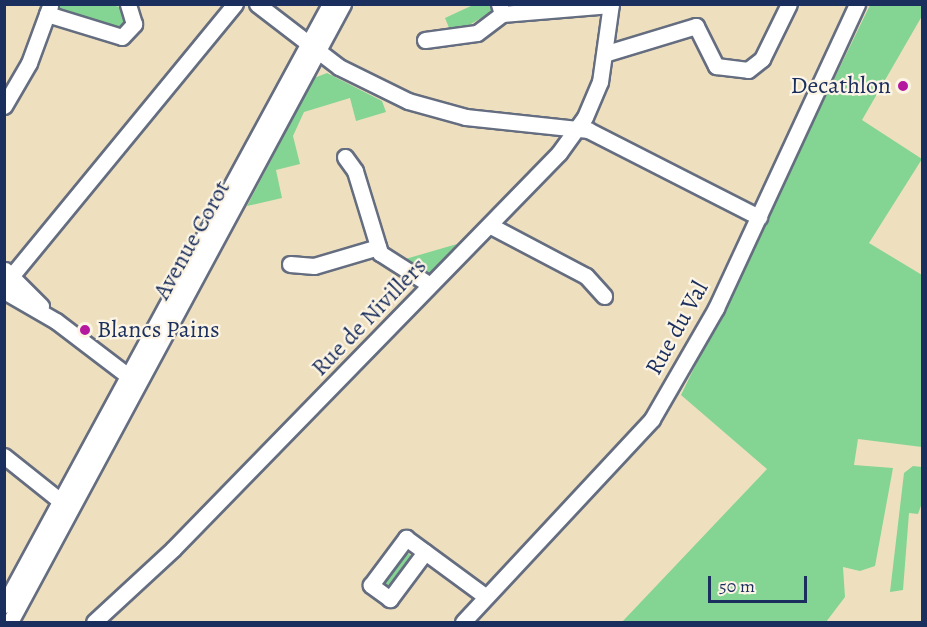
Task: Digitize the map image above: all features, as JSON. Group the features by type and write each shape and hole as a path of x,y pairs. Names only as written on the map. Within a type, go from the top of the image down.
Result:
{"street":[{"path":"6,97 29,63 49,9 122,36 134,24 128,4"},
{"path":"134,380 56,321 7,277 235,4"},
{"path":"257,4 351,74 436,111 578,128 759,217"},
{"name":"Avenue Corot","path":"314,46 330,4"},
{"name":"Avenue Corot","path":"10,622 9,600 66,505 314,46 343,4"},
{"path":"607,53 696,26 711,62 741,71 762,59 789,4"},
{"name":"Rue du Val","path":"463,622 485,596 648,426 716,308 857,4"},
{"path":"424,40 477,33 501,9 611,5"},
{"name":"Rue de Nivillers","path":"94,622 491,226 578,128 595,96 607,53 611,5"},
{"path":"345,157 357,177 378,248 387,260 430,285"},
{"path":"491,226 586,276 604,296"},
{"path":"290,264 314,266 378,248"},
{"path":"4,291 56,321"},
{"path":"4,456 66,505"},
{"path":"424,552 485,596"}],"green space":[{"path":"57,5 112,5 123,8 128,21 117,31 55,10"},
{"path":"473,5 493,5 493,11 452,35 445,18"},
{"path":"870,5 922,5 922,16 862,120 922,159 869,243 922,275 922,447 858,439 854,465 893,468 875,566 860,571 843,567 845,597 826,622 622,622 767,469 681,395"},
{"path":"327,73 382,101 386,112 356,121 350,98 304,112 293,136 300,164 276,170 282,198 247,206 314,78"},
{"path":"457,244 429,274 402,260"},
{"path":"913,466 922,467 922,503 918,514 909,513 903,590 890,592 904,473"},
{"path":"403,549 413,557 389,587 379,579"}],"place":[{"name":"Decathlon","path":"903,86"},
{"name":"Blancs Pains","path":"85,330"}]}
